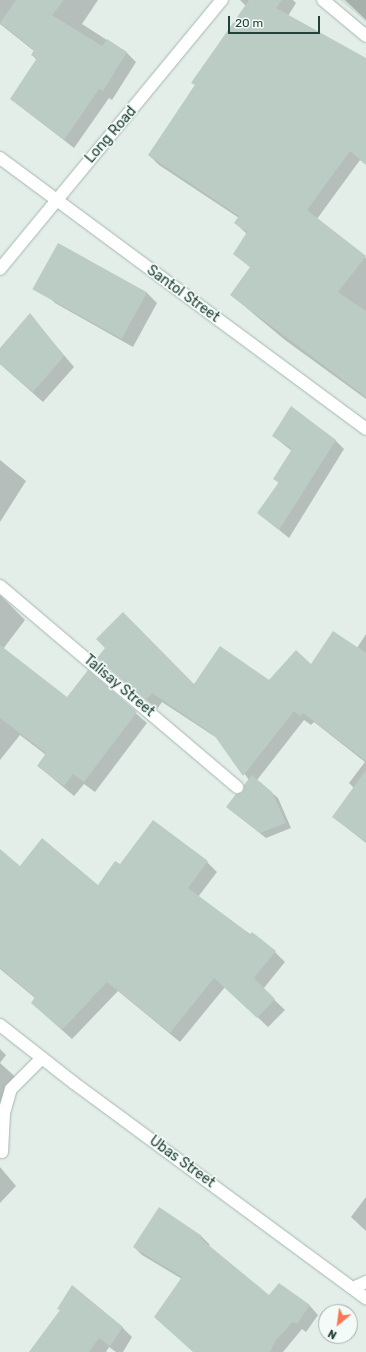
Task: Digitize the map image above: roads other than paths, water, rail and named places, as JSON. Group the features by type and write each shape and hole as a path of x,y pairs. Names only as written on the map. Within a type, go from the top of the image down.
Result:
{"street":[{"name":"Long Road","path":"0,269 55,200 158,81 222,0"},
{"path":"323,0 366,36"},
{"name":"Santol Street","path":"0,158 366,429"},
{"name":"Talisay Street","path":"0,586 237,787"},
{"name":"Ubas Street","path":"0,1025 42,1058 366,1298"},
{"path":"2,1152 4,1113 11,1089 42,1058"},
{"path":"353,1288 366,1282"}]}
